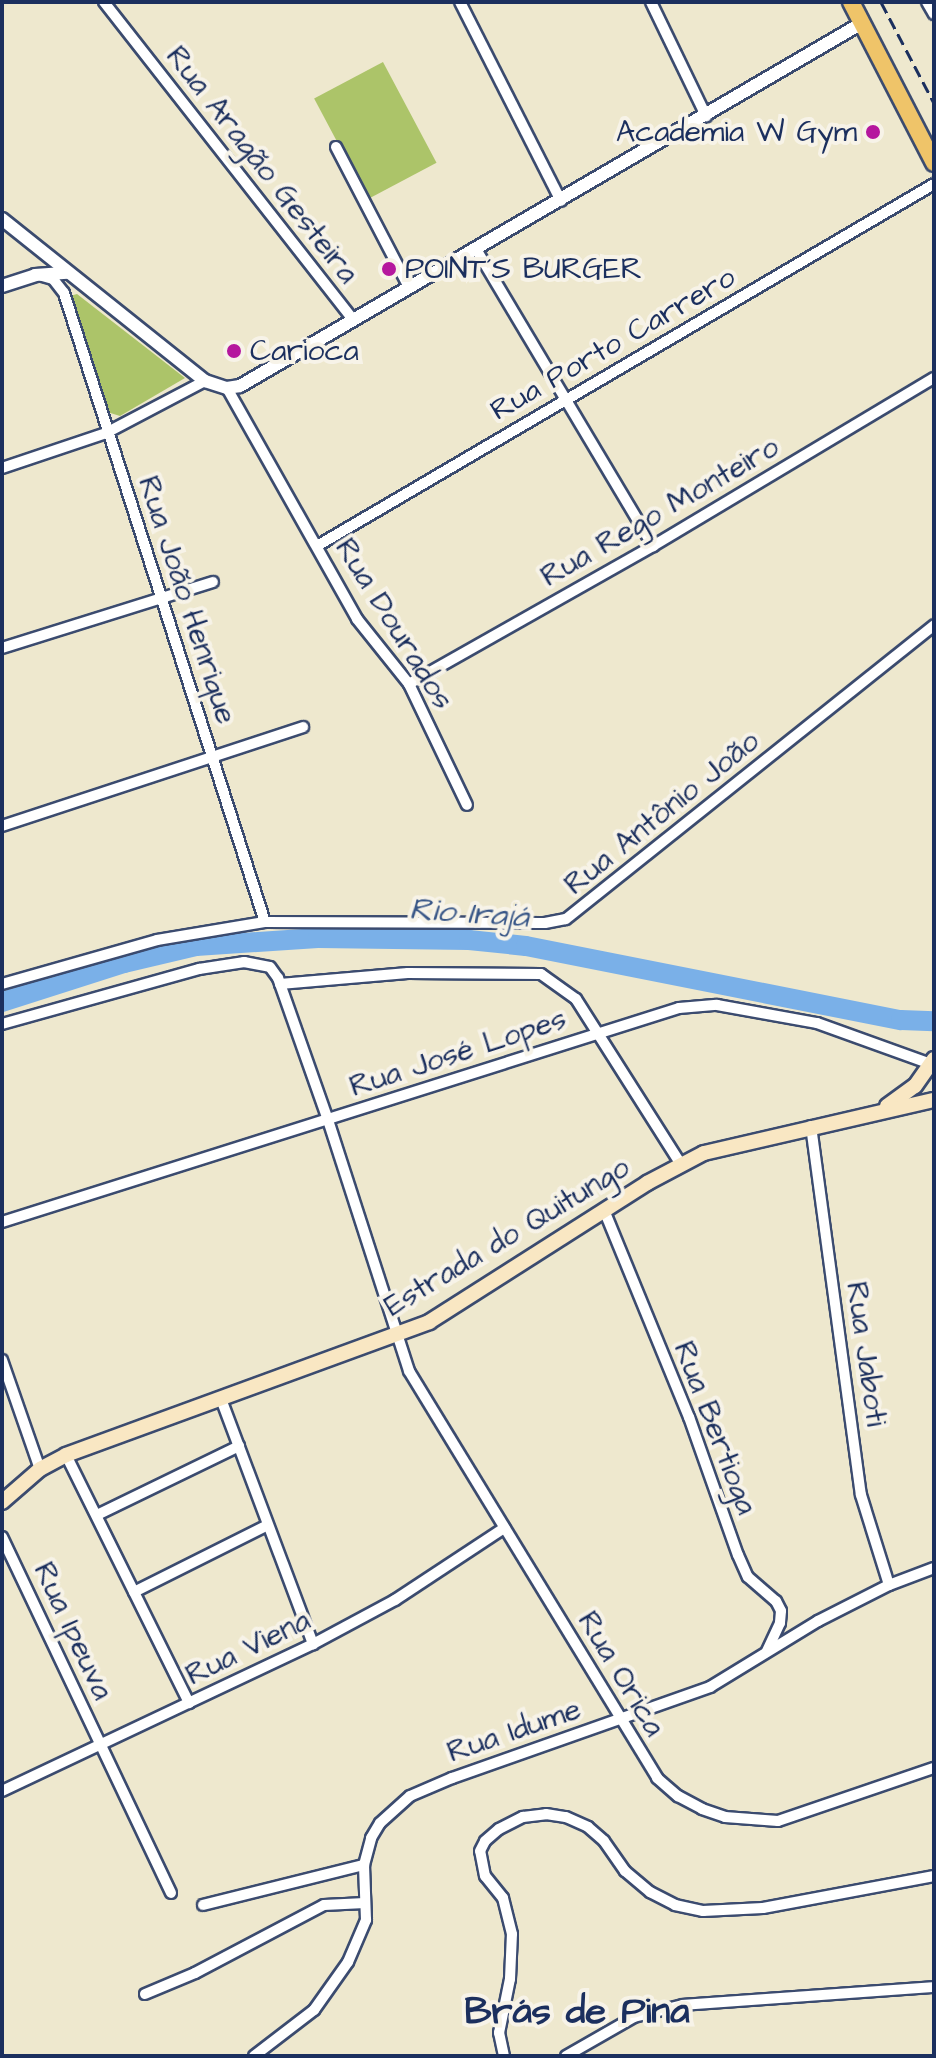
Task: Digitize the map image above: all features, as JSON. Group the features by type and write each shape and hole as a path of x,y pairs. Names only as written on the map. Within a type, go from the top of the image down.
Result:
{"main road":[{"path":"851,2 934,163"},
{"name":"Estrada do Quitungo","path":"873,1113 905,1096 933,1061"},
{"name":"Estrada do Quitungo","path":"2,1502 40,1469 66,1455 396,1337 462,1302 680,1163 728,1144 934,1100"}],"street":[{"name":"Rua Aragão Gesteira","path":"104,2 353,320"},
{"path":"460,2 561,201"},
{"path":"651,2 706,116"},
{"path":"927,2 934,14"},
{"path":"2,219 205,381 227,388 253,381 862,23"},
{"path":"336,147 409,287"},
{"name":"Rua Porto Carrero","path":"317,546 934,184"},
{"path":"476,249 653,546"},
{"path":"37,275 41,252"},
{"path":"2,286 37,275 69,275"},
{"path":"37,275 53,279 64,293"},
{"path":"64,293 69,275"},
{"name":"Rua João Henrique","path":"64,293 106,433 214,757 265,922"},
{"name":"Rua Rego Monteiro","path":"409,684 653,546 934,378"},
{"path":"2,468 106,433 205,381"},
{"name":"Rua Dourados","path":"227,388 364,631 409,684 467,805"},
{"path":"2,648 213,582"},
{"name":"Rua Antônio João","path":"2,984 157,940 265,922 545,923 566,919 934,625"},
{"path":"2,826 303,727"},
{"path":"2,1024 199,969 244,962 270,967 280,984 328,1120 396,1337"},
{"path":"280,984 408,973 528,971 553,979 565,989 599,1033 680,1163"},
{"name":"Rua José Lopes","path":"2,1222 679,1008 717,1005 834,1027 933,1061"},
{"name":"Rua Jaboti","path":"811,1126 861,1495 889,1585"},
{"name":"Rua Bertioga","path":"604,1210 689,1417 738,1555 748,1577 776,1601 781,1611 780,1623 767,1653"},
{"name":"Rua Orica","path":"396,1337 423,1396 620,1719 657,1778 678,1796 725,1817 778,1821 934,1768"},
{"path":"2,1360 40,1469"},
{"path":"221,1399 266,1526 313,1644"},
{"path":"2,1405 16,1404"},
{"path":"97,1515 239,1446"},
{"path":"66,1455 189,1703"},
{"path":"134,1592 266,1526"},
{"name":"Rua Viena","path":"2,1791 313,1644 395,1600 504,1528"},
{"name":"Rua Ipeuva","path":"2,1537 171,1893"},
{"name":"Rua Idume","path":"254,2056 314,2010 348,1962 366,1920 364,1865 371,1838 380,1823 410,1796 710,1687 889,1585 934,1568"},
{"path":"504,2056 499,2033 510,1979 512,1934 503,1898 485,1876 480,1851 485,1841 499,1829 523,1817 546,1814 566,1817 588,1827 604,1841 625,1871 650,1892 675,1905 703,1911 763,1908 934,1876"},
{"path":"203,1905 364,1865"},
{"path":"145,1994 195,1973 324,1905 347,1901 365,1903"},
{"path":"566,2056 634,2017 683,2005 934,1987"}],"green space":[{"path":"383,62 437,163 368,199 314,99"},
{"path":"77,294 185,378 120,416 104,411 70,296"}],"waterway":[{"name":"Rio Irajá","path":"2,1002 124,963 196,946 318,938 469,940 526,946 901,1020 934,1021"}],"railway":[{"path":"881,2 934,103"}],"place":[{"name":"Academia W Gym","path":"873,132"},
{"name":"POINT´S BURGER","path":"389,269"},
{"name":"Carioca","path":"234,351"}],"district":[{"name":"Brás de Pina","path":"577,2013"}]}
